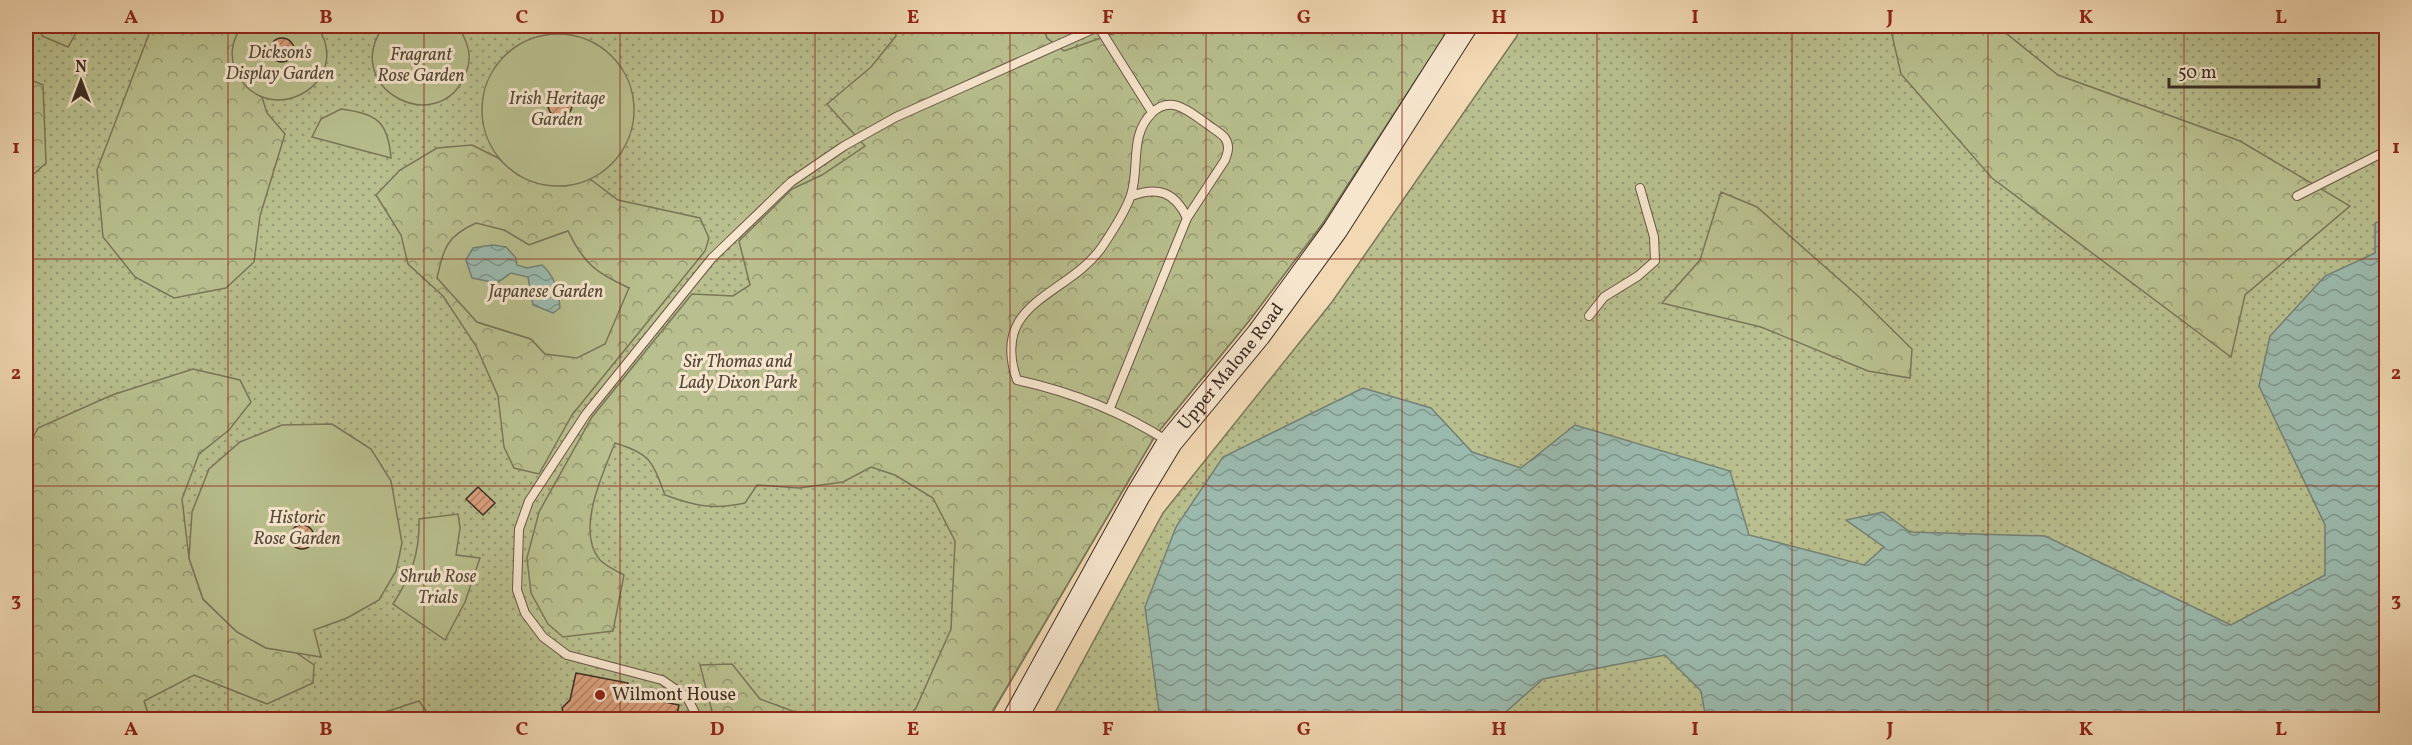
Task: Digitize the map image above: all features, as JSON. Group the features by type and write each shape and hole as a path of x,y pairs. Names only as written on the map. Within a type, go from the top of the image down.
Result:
{"main road":[{"name":"Upper Malone Road","path":"1014,720 1138,495 1170,442 1259,334 1335,230 1465,26"}],"lane":[{"path":"693,720 694,711 687,697 662,680 567,655 543,638 525,613 517,590 519,529 529,501 586,414 712,258 791,182 844,146 896,117 1099,26 1152,112"},
{"path":"1110,408 1188,218 1226,160 1229,149 1224,138 1182,105 1167,104 1152,112 1139,138 1131,196 1101,249 1076,274 1042,295 1019,322 1010,347 1012,366 1017,380 1060,389 1110,408 1170,442"},
{"path":"2297,196 2386,151"},
{"path":"1589,316 1604,297 1638,276 1655,261 1654,237 1640,188"},
{"path":"1131,196 1145,191 1164,192 1180,204 1188,218"}],"green space":[{"name":"Sir Thomas and Lady Dixon Park","path":"26,26 1451,26 1323,223 1249,321 1155,436 988,720 26,719"},
{"path":"41,26 80,26 68,47 42,36"},
{"path":"152,26 242,26 234,46 235,66 245,83 262,97 267,113 285,134 260,216 254,262 226,288 174,298 135,277 103,237 97,170"},
{"name":"Dickson's Display Garden","path":"242,26 317,26 326,47 325,67 316,83 302,94 284,100 265,98 248,88 235,69 232,58 234,41"},
{"name":"Fragrant Rose Garden","path":"384,26 457,26 464,36 469,60 466,73 453,93 436,103 416,104 398,98 383,86 374,69 373,49"},
{"path":"895,26 1043,26 1047,38 1064,51 1135,26 1451,26 1323,223 1249,321 1155,436 988,719 906,719 916,708 951,629 955,541 933,498 895,475 871,467 843,482 799,488 757,485 745,503 704,506 665,495 649,460 636,451 615,443 598,486 590,534 593,548 600,560 624,575 613,631 563,637 548,624 531,593 527,558 539,512 592,417 692,294 733,296 750,285 739,241 792,189 822,175 865,146 827,104 871,67 896,36"},
{"path":"1518,26 2386,26 2386,719 1051,720 1163,513 1332,302 1517,36"},
{"path":"1890,26 1997,26 2058,75 2240,141 2350,206 2245,295 2231,357 1992,178 1901,74"},
{"name":"Irish Heritage Garden","path":"558,34 573,35 587,40 612,56 628,81 633,95 633,125 628,139 612,164 587,180 573,185 558,186 543,185 529,180 504,164 488,139 483,125 482,110 483,95 488,81 504,56 529,40 543,35"},
{"path":"26,78 43,85 46,163 26,181"},
{"path":"341,109 363,113 378,121 387,135 391,158 312,137 321,119"},
{"path":"472,145 498,158 518,175 566,186 590,179 618,200 700,218 709,238 705,251 572,415 539,474 514,468 504,447 498,396 476,346 443,296 408,264 401,235 376,195 400,170 437,148","holes":["504,230 529,245 568,231 580,252 592,266 629,288 545,354 531,339 477,322 463,306"]},
{"path":"1721,192 1757,207 1858,296 1912,349 1910,378 1868,371 1761,327 1662,303 1700,260"},
{"name":"Japanese Garden","path":"476,223 504,230 529,245 568,231 580,252 592,266 629,288 605,344 577,358 545,354 531,339 477,322 437,278 448,244 459,233"},
{"path":"193,369 240,380 251,402 229,430 199,454 182,499 189,558 203,599 237,632 266,648 295,652 314,665 313,683 267,704 194,675 144,701 150,719 26,719 26,451 38,428 112,395"},
{"name":"Historic Rose Garden","path":"332,424 371,449 391,481 402,543 396,571 379,600 347,618 314,630 321,657 266,648 237,632 203,599 189,558 192,512 209,469 240,442 282,425"},
{"name":"Shrub Rose Trials","path":"458,514 460,528 456,555 480,558 465,602 445,640 393,604 413,564 418,543 419,519"},
{"path":"732,664 760,699 814,719 714,719 700,665"},
{"path":"419,701 432,719 364,719"}],"water":[{"path":"2386,219 2386,719 1706,719 1701,691 1665,655 1543,679 1498,719 1160,719 1145,607 1176,527 1223,457 1363,388 1431,408 1472,452 1521,468 1575,425 1730,471 1749,535 1864,565 1884,547 1846,520 1883,512 1910,532 2045,536 2231,625 2325,575 2325,525 2259,386 2270,336 2325,276 2375,253 2375,223"},
{"path":"492,245 506,247 516,258 517,265 527,268 542,265 555,284 560,308 553,313 533,305 528,277 511,273 497,283 472,278 466,260 473,248"}],"building":[{"path":"282,38 290,42 294,50 290,58 282,62 274,58 270,50 274,42"},
{"path":"560,93 569,96 572,105 569,114 560,117 551,114 548,105 551,96"},
{"path":"478,487 495,503 483,515 466,499"},
{"path":"302,525 311,528 314,537 311,546 302,549 293,546 290,537 293,528"},
{"name":"Wilmont House","path":"576,673 628,683 626,694 679,705 676,720 565,720 562,708 570,700"}],"place":[{"name":"Wilmont House","path":"600,695"}]}
